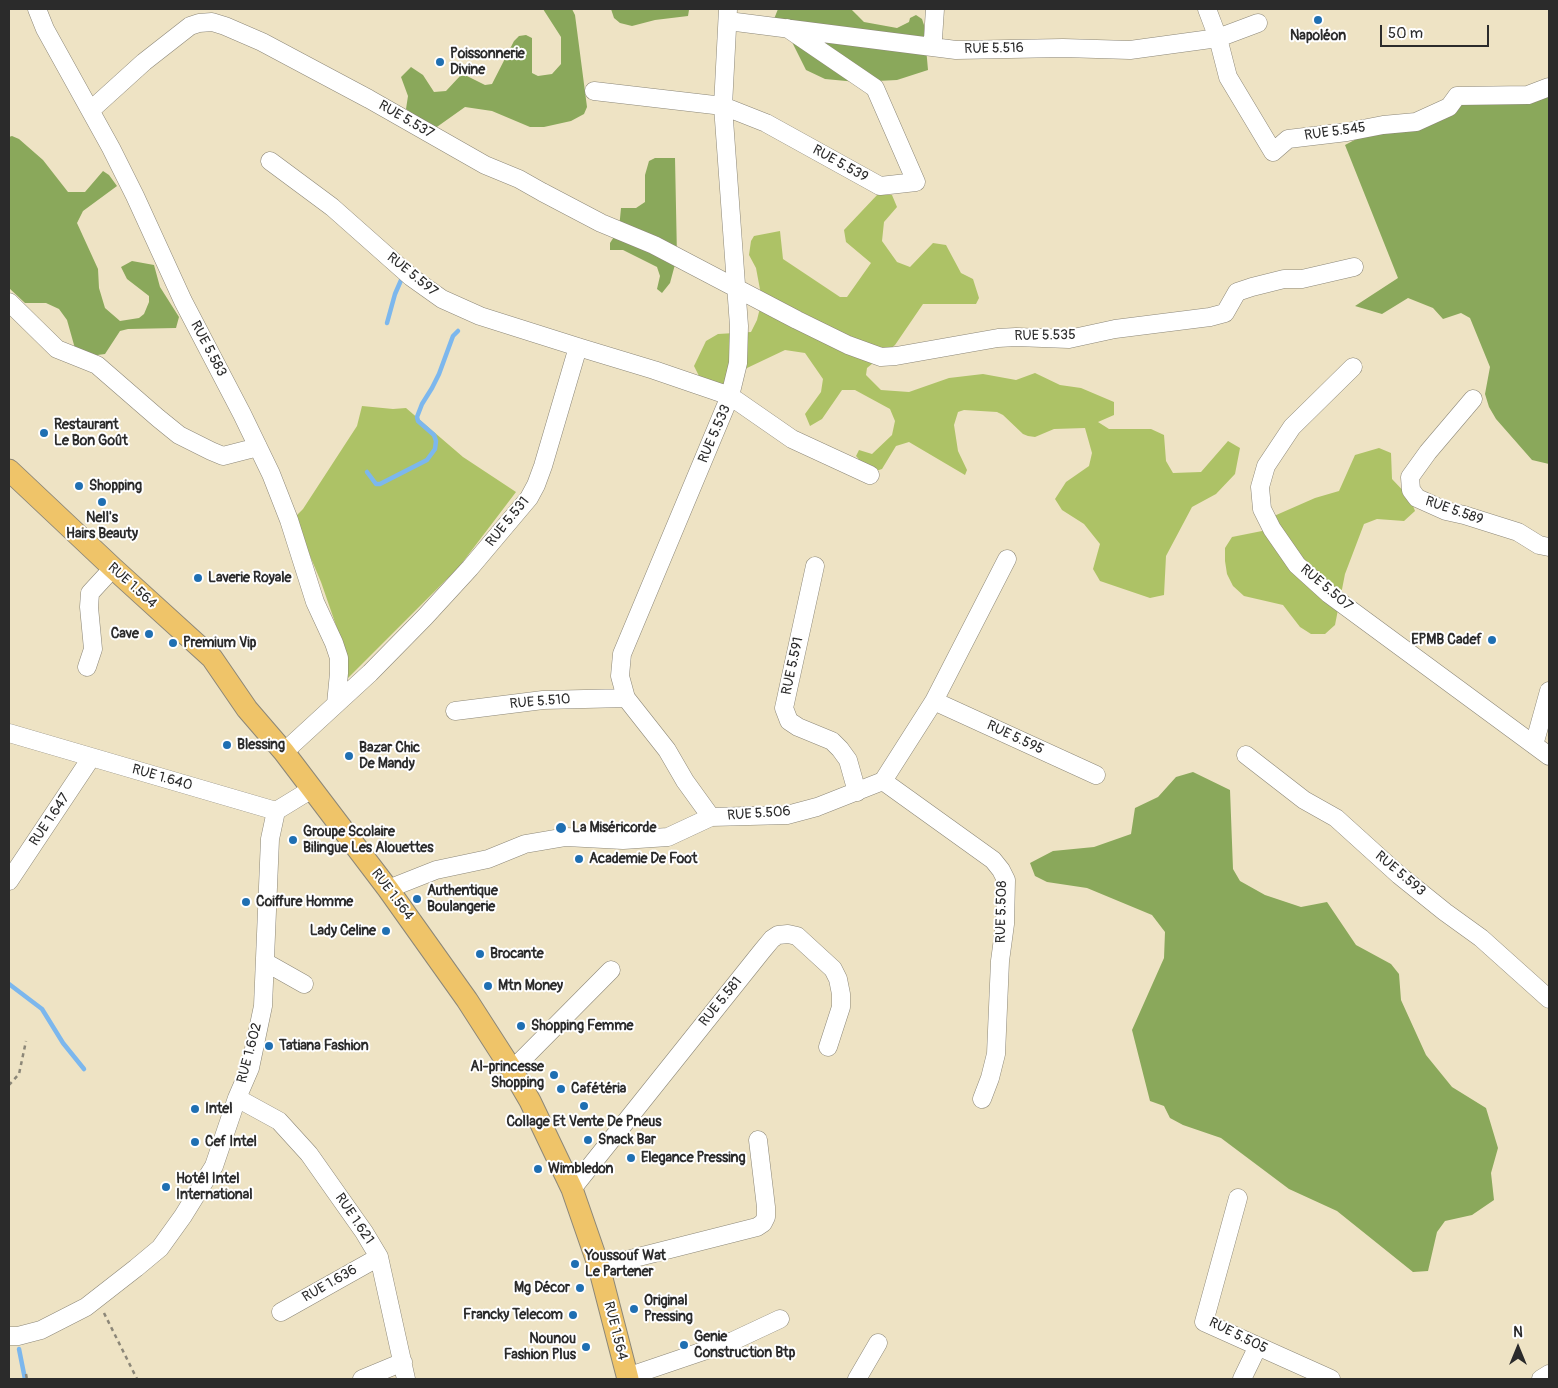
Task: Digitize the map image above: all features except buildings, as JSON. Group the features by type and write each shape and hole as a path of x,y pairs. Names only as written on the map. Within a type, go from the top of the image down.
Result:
{"main road":[{"name":"RUE 1.564","path":"9,470 212,658 247,709 284,752 388,889 467,1000 512,1070 534,1109 572,1189 599,1267 627,1378"}],"street":[{"name":"RUE 5.583","path":"37,9 45,29 91,110 135,196 182,301 271,474 289,520 315,602 339,658 336,704"},
{"path":"933,39 934,9"},
{"name":"RUE 5.545","path":"1207,9 1218,38 1228,76 1273,152 1288,139 1416,122 1449,107 1457,96 1528,95 1549,87"},
{"name":"RUE 5.516","path":"728,15 787,28 956,50 1063,48 1130,50 1218,38 1258,23"},
{"name":"RUE 5.533","path":"711,817 685,781 667,750 626,698 620,676 622,654 730,396 738,364 739,326 723,106 728,15"},
{"name":"RUE 5.537","path":"91,110 144,62 190,26 212,22 262,42 369,98 486,165 520,178 542,192 601,223 654,245 736,287"},
{"name":"RUE 5.539","path":"594,91 723,106 766,123 880,186 916,182 875,88 787,28"},
{"name":"RUE 5.597","path":"270,161 332,207 412,277 442,299 480,316 578,346"},
{"name":"RUE 5.535","path":"736,287 848,345 881,357 989,339 1016,337 1069,339 1115,329 1210,317 1225,313 1237,292 1245,289 1284,279 1302,279 1354,268"},
{"path":"9,302 56,349 97,365 179,434 211,452 223,456 234,455 258,447"},
{"path":"578,346 730,396 792,439 870,475"},
{"name":"RUE 5.531","path":"284,752 370,673 432,610 529,498 536,485 545,459 578,346"},
{"name":"RUE 5.507","path":"1353,367 1292,427 1266,466 1260,487 1262,509 1272,529 1297,565 1329,594 1549,756"},
{"name":"RUE 5.589","path":"1473,400 1428,452 1410,477 1411,490 1417,498 1446,511 1518,532 1539,545 1549,547"},
{"path":"883,781 934,701 1007,559"},
{"name":"RUE 5.591","path":"815,566 784,708 789,721 798,727 832,741 840,749 848,760 857,792"},
{"path":"87,667 93,649 89,607 90,593 113,568"},
{"path":"1534,745 1549,691"},
{"name":"RUE 5.510","path":"455,711 543,700 626,698"},
{"name":"RUE 5.595","path":"934,701 1096,775"},
{"name":"RUE 1.640","path":"9,733 276,811"},
{"name":"RUE 5.593","path":"1246,755 1304,800 1336,818 1399,875 1481,938 1549,999"},
{"name":"RUE 1.647","path":"9,881 92,758"},
{"name":"RUE 5.506","path":"388,889 436,870 488,860 525,844 566,837 623,840 668,837 711,817 787,815 817,807 883,781"},
{"name":"RUE 5.508","path":"883,781 993,860 1006,880 996,1054 982,1099"},
{"path":"276,811 312,789"},
{"name":"RUE 1.602","path":"9,1336 18,1336 42,1330 86,1307 160,1248 183,1216 214,1166 237,1098 250,1068 263,1006 270,839 276,811"},
{"name":"RUE 5.581","path":"572,1189 772,938 778,935 798,936 833,969 838,979 841,1007 828,1047"},
{"path":"265,962 304,984"},
{"path":"512,1070 611,970"},
{"name":"RUE 1.621","path":"237,1098 279,1120 309,1154 364,1232 379,1257 404,1371"},
{"path":"599,1267 757,1227 763,1223 766,1217 766,1207 758,1140"},
{"name":"RUE 5.505","path":"1238,1198 1204,1322 1331,1379"},
{"name":"RUE 1.636","path":"281,1312 379,1257"},
{"path":"627,1378 733,1340 780,1318"},
{"path":"858,1379 878,1343"},
{"path":"1242,1379 1258,1346"},
{"path":"362,1379 404,1371"},
{"path":"1542,1379 1549,1374"}],"path":[{"path":"9,1086 19,1074 26,1041"},
{"path":"97,1298 137,1379"},
{"path":"26,1374 27,1379"}],"green space":[{"path":"543,9 572,9 575,15 587,107 584,114 571,121 544,127 530,127 492,111 465,107 434,129 406,109 408,96 401,77 411,67 423,75 434,92 446,91 460,76 467,76 485,85 492,84 514,41 519,36 526,35 532,38 532,73 538,76 552,74 561,64 561,37"},
{"path":"611,9 689,10 688,16 655,20 632,26 620,23 614,18"},
{"path":"778,9 851,9 864,22 897,28 909,22 910,18 916,15 922,19 924,25 928,70 897,80 857,82 825,79 806,70 789,36 772,24"},
{"path":"1549,94 1549,464 1532,460 1496,419 1489,407 1485,394 1490,367 1470,318 1461,313 1443,319 1433,308 1408,298 1382,314 1355,306 1398,278 1345,145 1366,134 1433,122 1467,101"},
{"path":"12,136 19,139 43,160 68,192 85,192 103,171 109,175 117,186 83,211 77,223 98,269 99,288 105,308 120,321 139,318 144,314 149,302 149,296 127,279 121,267 132,261 154,265 160,287 179,317 176,328 128,329 120,331 105,354 90,356 76,352 67,320 59,309 46,303 25,303 9,288 9,137"},
{"path":"655,158 675,158 677,257 670,283 662,293 657,289 660,276 657,267 623,250 610,250 610,243 619,229 621,208 636,208 645,202 645,175 649,161"},
{"path":"878,194 892,195 897,207 884,222 882,241 897,262 910,267 933,243 946,245 961,273 973,279 979,298 976,304 923,304 895,345 867,368 866,375 881,390 909,392 949,378 983,374 1016,380 1035,373 1060,385 1081,388 1114,402 1114,415 1098,422 1109,429 1151,429 1164,435 1166,461 1173,473 1201,472 1228,441 1240,448 1235,474 1216,494 1192,507 1166,556 1164,595 1150,598 1100,581 1093,569 1100,544 1084,524 1062,510 1055,499 1066,482 1089,466 1092,453 1085,428 1054,429 1035,437 1028,436 997,412 964,410 958,412 954,425 958,451 967,470 965,475 909,442 896,446 882,469 869,471 856,456 859,450 872,454 892,435 895,421 890,409 855,390 842,390 822,419 810,426 805,414 821,392 823,379 805,353 785,350 747,368 726,386 703,384 694,366 706,341 718,334 751,332 757,320 762,300 756,268 749,255 751,241 754,236 780,231 783,259 840,297 847,297 871,263 846,242 844,230"},
{"path":"362,406 393,409 406,408 463,457 516,492 459,567 346,680 338,631 321,582 294,518 303,509 357,426"},
{"path":"1379,448 1391,453 1392,479 1410,498 1415,511 1404,521 1377,519 1364,524 1345,574 1335,625 1325,634 1311,634 1300,627 1283,605 1244,596 1233,586 1227,574 1225,561 1225,548 1232,537 1272,529 1274,516 1315,498 1339,491 1355,455"},
{"path":"1193,772 1230,790 1233,869 1240,881 1265,895 1301,907 1327,902 1356,945 1391,964 1399,974 1401,1000 1426,1055 1452,1087 1486,1108 1498,1148 1491,1173 1494,1200 1472,1215 1445,1221 1437,1232 1428,1271 1413,1272 1337,1211 1289,1189 1221,1138 1183,1125 1170,1118 1164,1106 1150,1101 1132,1030 1164,958 1165,932 1152,915 1087,888 1047,882 1035,876 1030,863 1053,851 1094,847 1131,834 1135,808 1158,797 1176,777"}],"waterway":[{"path":"387,323 395,294 402,278"},
{"path":"367,472 376,484 380,484 427,460 435,449 436,441 434,435 418,421 417,417 439,374 453,336 458,331"},
{"path":"9,984 42,1009 63,1043 84,1069"},
{"path":"19,1349 25,1379"}],"place":[{"name":"Napoléon","path":"1318,20"},
{"name":"Poissonnerie Divine","path":"440,62"},
{"name":"Restaurant Le Bon Goût","path":"44,433"},
{"name":"Shopping","path":"79,486"},
{"name":"Nell's Hairs Beauty","path":"102,502"},
{"name":"Laverie Royale","path":"198,578"},
{"name":"Cave","path":"149,634"},
{"name":"EPMB Cadef","path":"1492,640"},
{"name":"Premium Vip","path":"173,643"},
{"name":"Blessing","path":"227,745"},
{"name":"Bazar Chic De Mandy","path":"349,756"},
{"name":"La Miséricorde","path":"561,828"},
{"name":"Groupe Scolaire Bilingue Les Alouettes","path":"293,840"},
{"name":"Academie De Foot","path":"579,859"},
{"name":"Authentique Boulangerie","path":"417,899"},
{"name":"Coiffure Homme","path":"246,902"},
{"name":"Lady Celine","path":"386,931"},
{"name":"Brocante","path":"480,954"},
{"name":"Mtn Money","path":"488,986"},
{"name":"Shopping Femme","path":"521,1026"},
{"name":"Tatiana Fashion","path":"269,1046"},
{"name":"Al-princesse Shopping","path":"554,1075"},
{"name":"Cafétéria","path":"561,1089"},
{"name":"Collage Et Vente De Pneus","path":"584,1106"},
{"name":"Intel","path":"195,1109"},
{"name":"Snack Bar","path":"588,1140"},
{"name":"Cef Intel","path":"195,1142"},
{"name":"Elegance Pressing","path":"631,1158"},
{"name":"Wimbledon","path":"538,1169"},
{"name":"Hotêl Intel International","path":"166,1187"},
{"name":"Youssouf Wat Le Partener","path":"575,1264"},
{"name":"Mg Décor","path":"580,1288"},
{"name":"Original Pressing","path":"634,1309"},
{"name":"Francky Telecom","path":"573,1315"},
{"name":"Genie Construction Btp","path":"684,1345"},
{"name":"Nounou Fashion Plus","path":"586,1347"}]}
